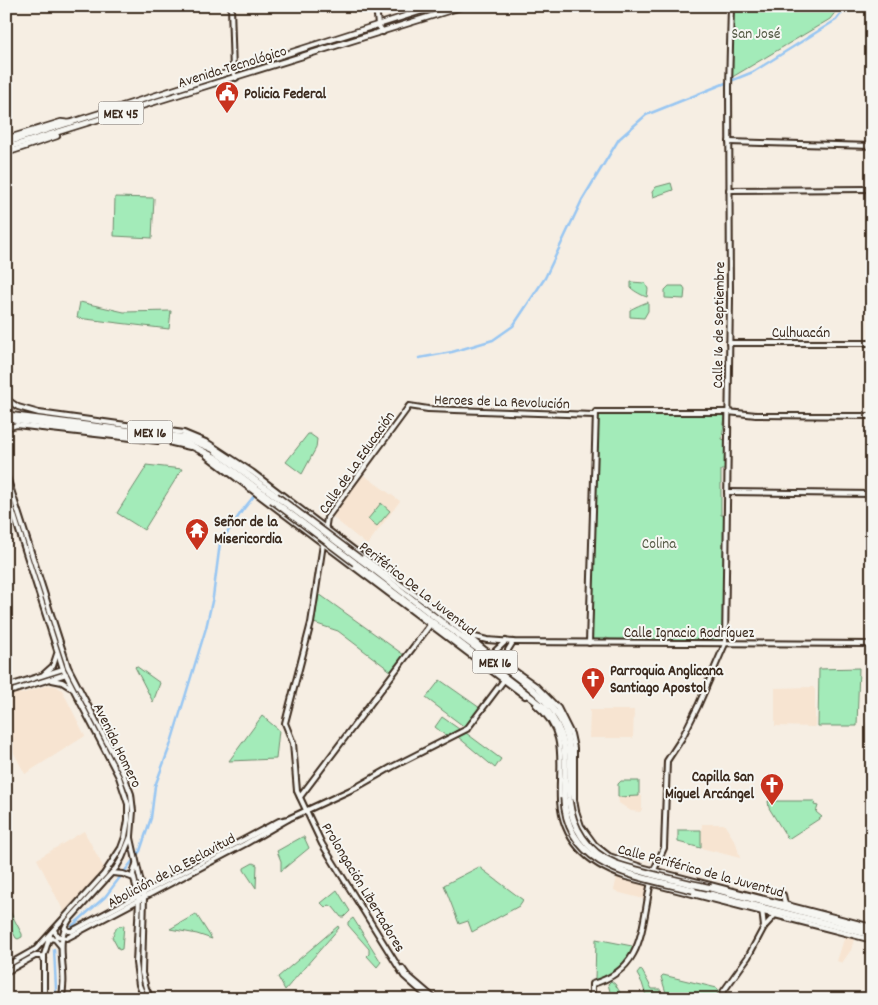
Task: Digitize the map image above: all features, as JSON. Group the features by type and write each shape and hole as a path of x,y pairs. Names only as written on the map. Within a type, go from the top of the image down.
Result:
{"highway":[{"path":"39,414 52,420"},
{"name":"Periférico De La Juventud","path":"6,415 186,438 205,445 220,454 274,498"},
{"name":"Periférico De La Juventud","path":"6,420 86,432 184,442 219,460 274,498 358,561 403,591 461,637 532,689 557,714 562,722 570,746 566,815 575,837 589,854 600,862 619,871 746,904"},
{"path":"149,432 163,430"},
{"path":"219,460 228,471"},
{"name":"Periférico De La Juventud","path":"358,561 396,595 529,694 549,712 558,725 565,746 567,799 571,812 579,832 591,848 614,864 712,888 762,907"},
{"path":"392,578 403,591"},
{"path":"396,595 409,608"},
{"path":"738,892 762,907"},
{"path":"731,903 746,904"},
{"name":"MEX 16","path":"746,904 872,928"},
{"name":"MEX 16","path":"762,907 776,913 872,935"}],"main road":[{"path":"231,6 233,72 236,78"},
{"path":"376,6 378,25 383,32"},
{"name":"Avenida Tecnológico","path":"6,143 437,6"},
{"name":"Avenida Tecnológico","path":"6,148 464,6"},
{"name":"Calle 16 de Septiembre","path":"725,644 730,343 729,81 731,6"},
{"path":"6,138 61,122 70,123"},
{"path":"6,153 66,134 72,129"},
{"path":"729,142 872,146"},
{"path":"729,190 872,189"},
{"name":"Culhuacán","path":"730,343 872,343"},
{"path":"6,399 18,407 39,414"},
{"name":"Heroes de La Revolución","path":"407,409 410,406 428,409 594,415 596,412 728,412 756,415 872,416"},
{"name":"Calle de La Educación","path":"321,555 327,518 407,409"},
{"path":"589,643 596,412"},
{"name":"Calle Periférico de la Juventud","path":"39,414 188,434 215,446 433,608 491,655 536,686 552,701 566,721 571,734 575,756 574,800 581,826 588,838 609,856 654,870 872,928"},
{"name":"Calle Periférico de la Juventud","path":"6,428 18,425 40,427 184,445 210,458 540,708 554,727 558,736 562,756 560,801 563,819 573,840 585,855 602,868 636,880 731,903 762,907"},
{"path":"6,474 58,649 53,666 43,675"},
{"path":"6,490 58,649"},
{"path":"727,492 872,494"},
{"path":"312,534 318,530 318,523 327,518"},
{"path":"321,555 330,548 331,540 337,537"},
{"name":"Prolongación Libertadores","path":"321,555 311,623 286,718 286,726 293,743 296,788 323,846 404,976 430,999"},
{"path":"300,797 430,625"},
{"name":"Calle Ignacio Rodríguez","path":"467,634 481,639 506,642 872,644"},
{"path":"484,664 506,642"},
{"path":"506,665 508,650 512,642"},
{"path":"592,999 592,984 605,981 620,972 627,965 638,946 643,928 650,883 664,848 667,761 694,713 725,644"},
{"name":"Avenida Homero","path":"58,649 128,784 133,811 131,836 122,858 112,873 69,920 65,928"},
{"name":"Avenida Homero","path":"6,966 33,952 112,864 126,837 128,804 119,778 72,689 64,672 58,649"},
{"path":"6,693 47,680 64,672 68,667"},
{"path":"6,687 43,675 70,672"},
{"path":"47,680 62,682 72,689"},
{"name":"Abolición de la Esclavitud","path":"65,928 68,931 72,931 144,895 279,821 290,818 357,787 467,729 504,680"},
{"path":"131,836 144,895 142,973 151,999"},
{"path":"136,859 134,869 138,898 136,964 139,984 145,999"},
{"path":"636,880 640,873 640,866"},
{"path":"659,885 659,877 663,872"},
{"path":"112,873 134,878"},
{"path":"783,895 785,904"},
{"name":"Abolición de la Esclavitud","path":"62,938 67,938 138,898"},
{"path":"762,907 764,927"},
{"path":"718,999 748,957 764,927 776,913"},
{"name":"Calle Periférico de la Juventud","path":"776,913 872,940"},
{"path":"61,999 63,987 61,946 65,928"},
{"path":"44,999 44,960 48,942 52,931 62,938"},
{"path":"48,942 50,938 55,938 61,946"},
{"path":"6,972 35,956 40,956 44,960"},
{"name":"Prolongación Libertadores","path":"398,965 406,975 435,999"}],"shaded area":[{"path":"361,473 400,501 367,545 330,515"},
{"path":"48,685 56,686 62,690 85,736 25,774 6,738 6,696 19,692 21,694"},
{"path":"813,687 815,690 815,726 775,726 775,688"},
{"path":"590,710 634,710 633,738 589,738"},
{"path":"642,796 642,809 640,812 631,811 619,803 618,797"},
{"path":"702,824 724,824 736,843 740,858 701,848"},
{"path":"84,831 105,870 65,914 37,859"},
{"path":"617,877 647,885 644,899 614,890"},
{"path":"845,936 854,939 851,950 842,963 837,961"}],"green space":[{"name":"San José","path":"730,6 840,6 830,19 729,79"},
{"path":"671,183 673,190 653,197 652,192 656,187"},
{"path":"115,197 154,198 152,238 114,236"},
{"path":"631,282 645,283 648,289 647,297 631,288"},
{"path":"669,286 683,286 685,289 684,299 665,298 665,290"},
{"path":"80,302 124,312 171,311 169,329 77,318"},
{"path":"648,302 648,311 644,318 630,317 630,310"},
{"name":"Colina","path":"598,414 722,414 725,416 722,439 725,440 725,470 721,470 721,515 724,515 723,640 606,638 605,640 592,640"},
{"path":"308,434 317,439 316,448 302,474 286,462"},
{"path":"146,465 182,469 144,530 117,513"},
{"path":"381,503 390,511 377,526 368,519"},
{"path":"319,594 404,655 392,672 338,631 314,623"},
{"path":"135,667 160,683 153,702"},
{"path":"859,668 857,726 818,726 819,669"},
{"path":"440,680 480,708 466,728 426,698"},
{"path":"262,716 279,730 276,759 229,761"},
{"path":"442,717 459,729 446,736 435,727"},
{"path":"466,733 501,759 495,768 458,737"},
{"path":"621,781 639,781 639,796 618,797 618,784"},
{"path":"768,801 815,801 814,805 818,806 816,812 822,817 788,839 769,808"},
{"path":"678,830 701,830 701,848 678,842"},
{"path":"304,837 309,848 281,871 281,861 277,851"},
{"path":"253,863 257,865 256,888 244,870 244,868"},
{"path":"479,867 523,900 519,906 472,932 468,921 459,924 444,885"},
{"path":"337,890 350,911 344,917 341,917 333,907 329,905 326,908 321,903"},
{"path":"6,904 22,934 22,937 18,939 6,920"},
{"path":"196,914 212,939 170,929"},
{"path":"353,918 381,962 377,967 367,956 369,949 348,925 348,922"},
{"path":"124,925 122,949 119,950 112,937 117,927"},
{"path":"338,926 339,928 285,990 278,977"},
{"path":"596,939 632,946 633,949 618,969 595,980"},
{"path":"641,969 652,989 660,989 661,999 647,999 637,974"},
{"path":"663,975 717,988 720,992 714,999 668,999 661,977"},
{"path":"611,981 624,999 612,999 608,984"}],"waterway":[{"path":"419,358 452,352 493,340 513,326 545,278 582,200 619,139 646,115 753,72 836,20 847,6"},
{"path":"72,926 105,897 140,851 151,818 155,786 170,746 206,628 213,597 220,543 254,496"},
{"path":"54,949 56,989 54,999"}],"place":[{"name":"Policia Federal","path":"227,114"},
{"name":"Señor de la Misericordia","path":"197,551"},
{"name":"Parroquia Anglicana Santiago Apostol","path":"593,700"},
{"name":"Capilla San Miguel Arcángel","path":"772,806"}]}
